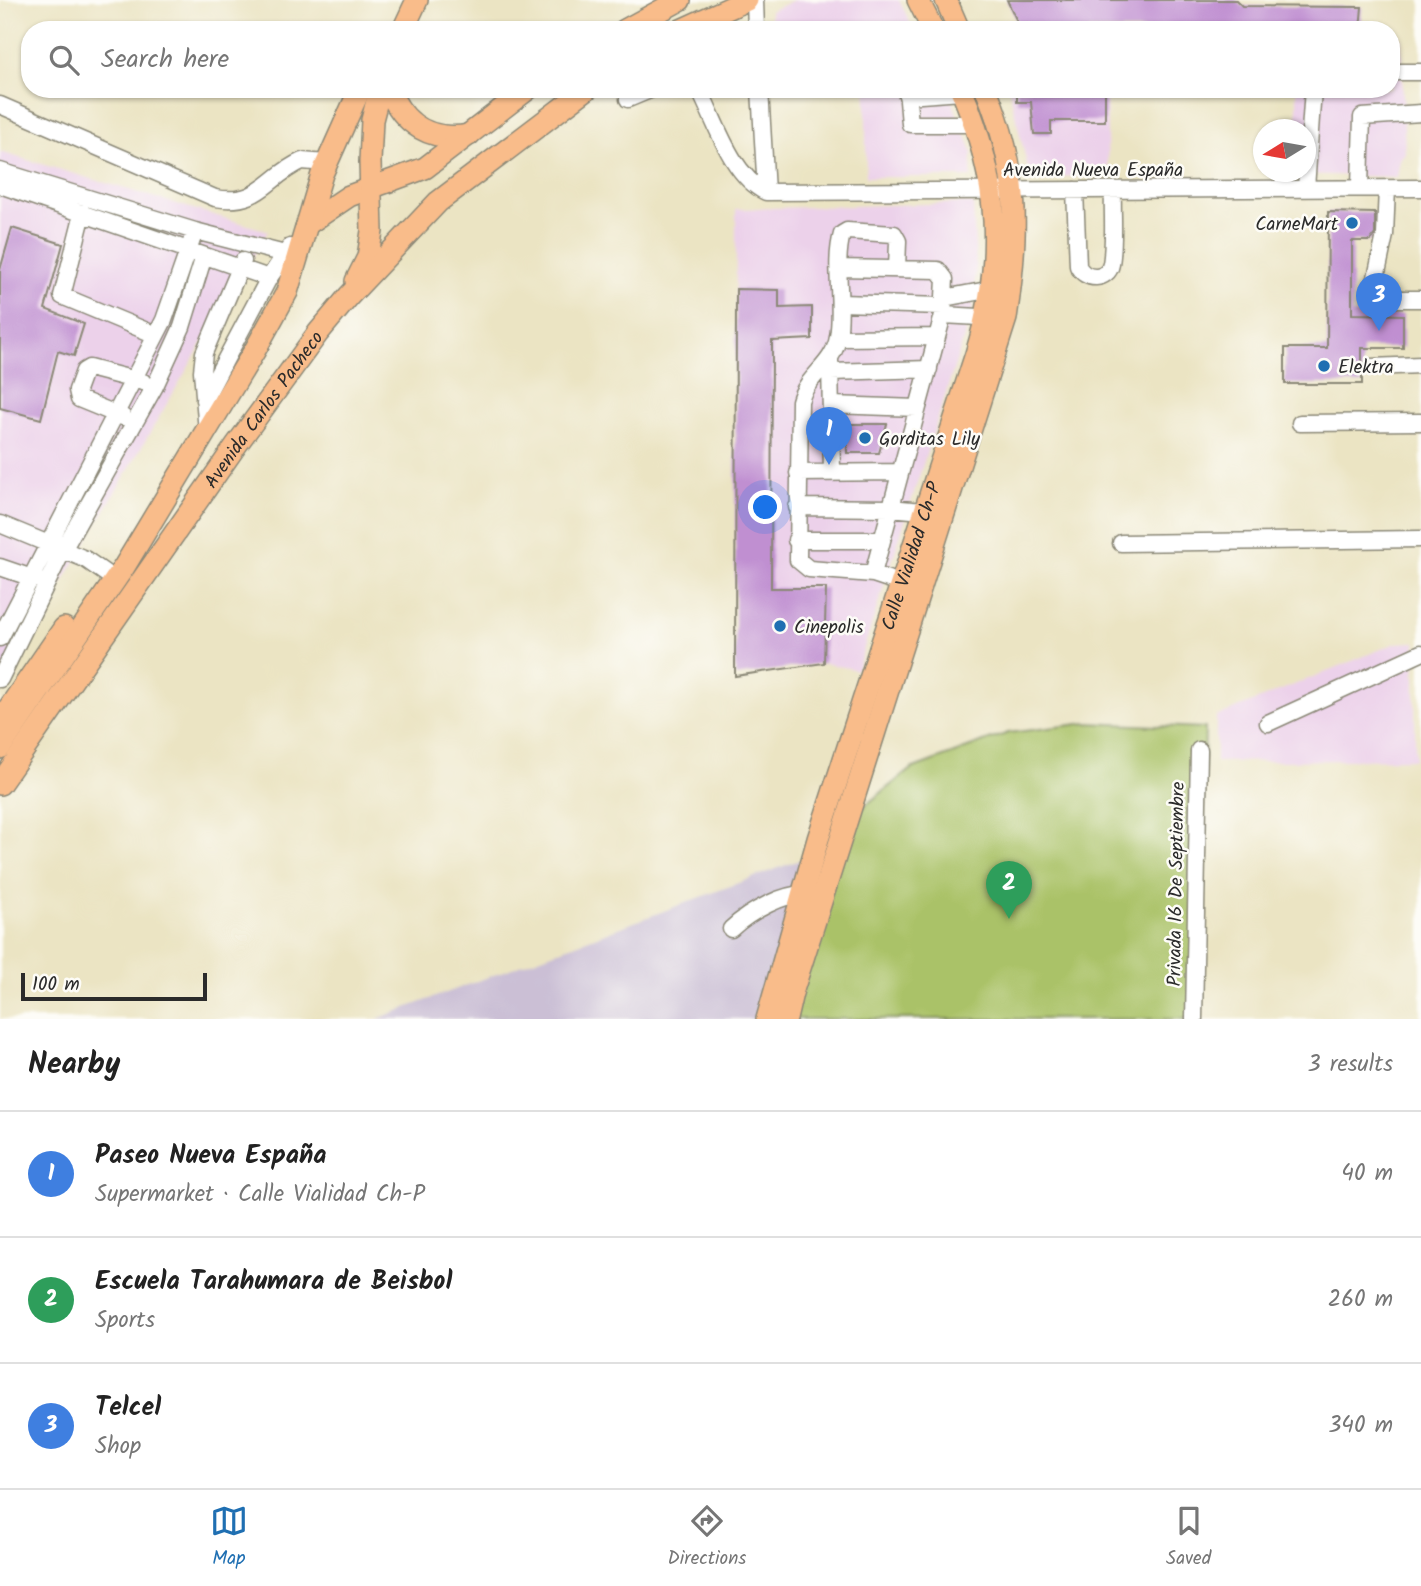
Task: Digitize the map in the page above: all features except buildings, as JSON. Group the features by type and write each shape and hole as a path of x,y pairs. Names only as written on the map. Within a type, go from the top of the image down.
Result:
{"main road":[{"path":"392,21 402,0"},
{"path":"407,21 417,0"},
{"path":"642,21 680,0"},
{"path":"701,21 747,0"},
{"path":"918,0 928,21"},
{"path":"946,0 956,21"},
{"path":"958,0 964,21"},
{"name":"Avenida Carlos Pacheco","path":"0,747 111,585 207,432 287,292 326,163 356,98"},
{"path":"349,296 368,257 372,231 369,190 372,120 378,98"},
{"path":"392,98 395,105 420,130 454,138 471,134"},
{"path":"309,223 349,196 425,169 517,98"},
{"name":"Avenida Carlos Pacheco","path":"0,784 318,333 349,296 438,202 575,98"},
{"name":"Calle Vialidad Ch-P","path":"965,98 991,191 1002,288"},
{"name":"Calle Vialidad Ch-P","path":"767,1019 812,896 997,318 1015,190 1002,135 988,98"},
{"path":"0,804 120,630 175,533"},
{"path":"0,721 76,611 111,585 116,617"},
{"name":"Calle Vialidad Ch-P","path":"786,1019 812,896"}],"street":[{"path":"755,0 756,21"},
{"path":"1400,72 1421,72"},
{"path":"704,98 739,168 757,187 766,192"},
{"path":"761,98 766,192"},
{"path":"907,98 907,120 914,126 974,124"},
{"path":"1306,188 1312,98"},
{"path":"0,105 215,198 245,199 260,193 302,161 326,163"},
{"path":"1360,188 1362,117 1421,113"},
{"path":"0,171 195,231 285,254"},
{"path":"0,186 269,278"},
{"path":"1387,188 1385,235 1373,292 1380,299 1421,299"},
{"name":"Avenida Nueva España","path":"766,192 1421,188"},
{"path":"1075,190 1078,266 1084,275 1093,278 1102,276 1111,265 1113,190"},
{"path":"83,213 62,296 156,335"},
{"path":"204,400 269,278 309,223"},
{"path":"0,679 4,660 155,386 182,327 196,252 195,231"},
{"path":"832,473 831,366 838,338 840,236 847,231 894,234 898,241 897,269"},
{"path":"207,432 204,353 250,246"},
{"path":"0,638 196,252"},
{"path":"839,268 941,272 945,279 937,337 873,574"},
{"path":"943,306 1002,288"},
{"path":"840,303 943,306 997,318"},
{"path":"838,338 937,337"},
{"path":"1372,367 1421,365"},
{"path":"910,586 873,574 809,569 798,560 796,540 800,401 808,382 831,366 929,369"},
{"path":"135,421 79,399 77,390 84,371 89,368 155,386"},
{"path":"832,405 917,408"},
{"path":"1300,423 1421,422"},
{"path":"798,473 900,472"},
{"path":"797,507 890,508 934,512"},
{"path":"0,524 63,550 111,585"},
{"path":"1121,543 1421,539"},
{"path":"796,540 881,540"},
{"path":"0,567 48,583"},
{"path":"1268,723 1421,653"},
{"name":"Privada 16 De Septiembre","path":"1194,1019 1199,750"},
{"path":"731,929 762,907 812,896"}],"shaded area":[{"path":"794,0 899,0 910,21 771,21 770,11"},
{"path":"1401,37 1405,153 1400,159 1397,177 1316,175 1316,119 1297,119 1297,98 1400,98"},
{"path":"866,98 951,98 972,151 971,177 866,177"},
{"path":"1011,98 1106,98 1108,176 1034,177 1028,169"},
{"path":"0,152 268,231 0,689"},
{"path":"973,203 976,266 972,312 857,670 824,663 735,676 736,209"},
{"path":"1415,642 1415,759 1216,762 1216,717 1396,643"},
{"path":"813,855 764,1019 377,1019"}],"green space":[{"path":"1087,723 1205,728 1199,1019 788,1019 847,820 911,769 1008,733"}],"place":[{"name":"CarneMart","path":"1352,223"},
{"name":"Telcel","path":"1379,331"},
{"name":"Elektra","path":"1324,366"},
{"name":"Gorditas Lily","path":"865,438"},
{"name":"Paseo Nueva España","path":"829,465"},
{"name":"Cinepolis","path":"780,626"},
{"name":"Escuela Tarahumara de Beisbol","path":"1009,919"}]}
